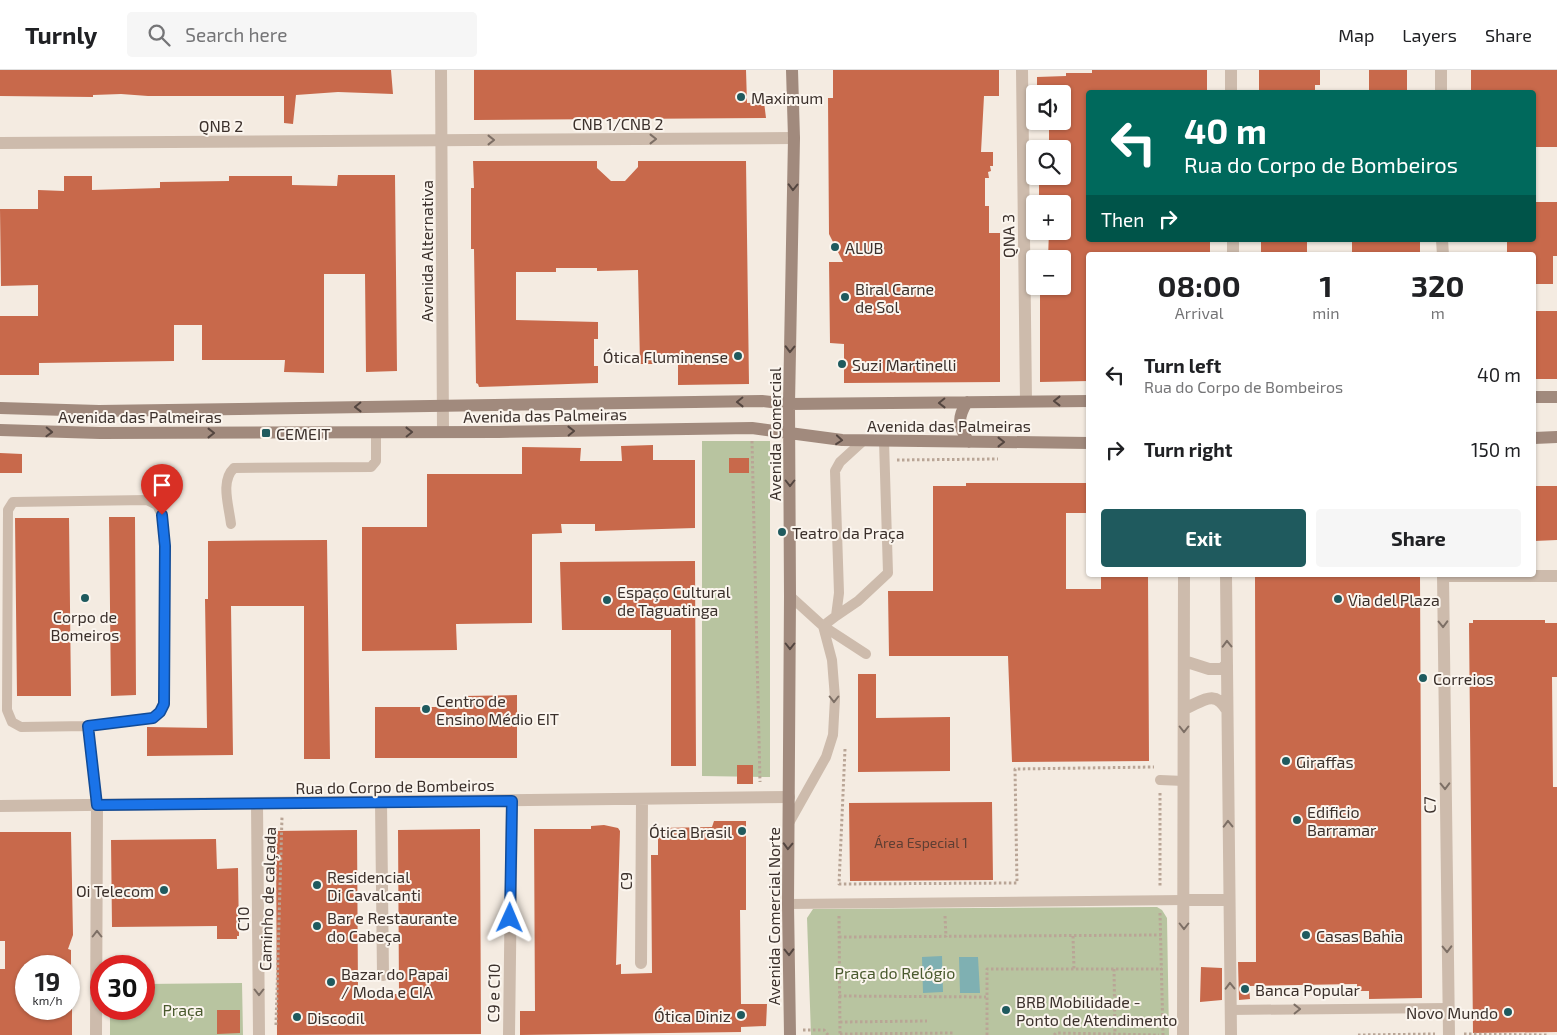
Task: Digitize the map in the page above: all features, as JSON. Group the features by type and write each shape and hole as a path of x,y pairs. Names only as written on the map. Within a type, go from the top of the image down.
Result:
{"main road":[{"name":"Avenida Comercial","path":"789,797 789,404 794,138 792,70"},
{"path":"1536,397 1557,397"},
{"name":"Avenida das Palmeiras","path":"0,408 99,411 762,402 789,404 1086,401"},
{"path":"966,402 959,422 961,431 968,442"},
{"path":"99,411 93,414 88,422 89,427 100,433"},
{"name":"Avenida das Palmeiras","path":"0,430 100,433 752,428 790,434 863,441 1086,443"},
{"path":"1536,438 1557,437"},
{"name":"Avenida Comercial Norte","path":"789,797 790,1035"}],"street":[{"name":"Avenida Alternativa","path":"441,70 443,431"},
{"name":"QNA 3","path":"1022,70 1026,401"},
{"path":"1231,70 1231,90"},
{"path":"1441,70 1441,90"},
{"name":"CNB 1/CNB 2","path":"442,140 794,138"},
{"name":"QNB 2","path":"0,143 442,140"},
{"path":"1536,576 1557,576"},
{"path":"1184,577 1184,1035"},
{"path":"1226,577 1231,1035"},
{"name":"C7","path":"1442,577 1449,1035"},
{"path":"1184,661 1209,669 1222,669 1227,664"},
{"path":"1184,709 1206,698 1214,698 1222,701 1227,710"},
{"name":"Rua do Corpo de Bombeiros","path":"0,806 760,799 789,797"},
{"name":"C9","path":"641,963 642,800"},
{"name":"C9 e C10","path":"509,1035 512,801"},
{"path":"381,802 383,975"},
{"name":"C10","path":"258,804 259,1035"},
{"path":"96,1035 97,805"},
{"path":"1184,900 1229,900"}],"lane":[{"path":"231,524 226,481 228,474 234,468 371,467 376,462 376,432"},
{"path":"836,616 839,593 835,471 840,462 863,441"},
{"path":"823,626 858,601 888,573 884,441"},
{"path":"147,500 157,506 162,515 165,546 164,704 160,712 153,718 88,726 20,727 12,722 6,710 7,523 8,510 13,502 147,500"},
{"path":"790,596 823,626 866,654"},
{"path":"789,823 826,757 833,735 835,698 832,660 823,626"},
{"path":"88,726 97,805"},
{"path":"1160,780 1184,781"},
{"path":"788,904 1184,900"},
{"path":"1230,1010 1448,1008"}],"path":[{"path":"752,428 760,799"},
{"path":"885,460 1002,459"},
{"path":"845,739 839,884 1017,883 1015,770 1160,767"},
{"path":"1160,780 1163,1035"},
{"name":"Caminho de calçada","path":"276,1035 282,815 291,815"},
{"path":"953,1033 840,1034 839,937 1161,935"},
{"path":"1073,936 1074,969"},
{"path":"987,1035 987,969 1162,969"},
{"path":"1114,969 1115,1034"},
{"path":"839,996 986,997"},
{"path":"840,1022 927,1021"},
{"path":"824,1030 828,1035"},
{"path":"1054,1035 1159,1035"},
{"path":"1358,1035 1548,1035"}],"green space":[{"path":"702,441 770,441 770,777 702,776"},
{"name":"Praça do Relógio","path":"1157,907 1162,910 1167,918 1169,1035 811,1035 807,918 813,909"},
{"name":"Praça","path":"242,983 243,1035 110,1035 110,1020 155,1020 155,984"}],"water":[{"path":"942,956 943,992 923,993 922,957"},
{"path":"959,957 978,957 980,993 960,993"}],"building":[{"path":"0,70 391,70 393,94 338,92 296,95 293,124 284,123 284,96 148,96 121,94 93,95 93,97 0,96"},
{"path":"474,70 746,70 747,103 764,102 766,118 474,120"},
{"path":"833,70 999,70 999,96 984,96 981,152 993,152 993,166 990,166 991,171 988,172 989,178 985,178 985,206 989,206 989,233 1000,233 1000,382 844,383 844,344 830,343 829,262 843,262 829,234 828,98 833,98"},
{"path":"1092,70 1207,70 1207,90 1086,90 1086,242 1210,242 1210,252 1086,252 1086,381 1040,382 1040,295 1071,295 1071,250 1048,250 1049,240 1071,240 1071,195 1039,195 1039,185 1071,185 1071,140 1049,140 1049,130 1071,130 1071,85 1037,85 1037,77 1066,76 1066,73 1092,73"},
{"path":"1259,70 1320,70 1320,85 1315,85 1315,90 1259,90"},
{"path":"1369,70 1407,70 1407,90 1369,90"},
{"path":"1471,70 1557,70 1557,147 1536,147 1536,90 1471,90"},
{"path":"473,161 597,161 597,168 611,181 625,181 638,167 638,161 746,161 749,384 678,385 678,364 640,364 638,270 597,271 597,268 556,268 556,272 516,272 516,320 598,322 598,339 594,339 594,366 598,366 598,383 479,387 476,383 474,249 471,249 471,188 474,188"},
{"path":"338,175 395,175 397,371 366,372 365,274 324,274 324,373 284,372 285,360 202,360 202,325 174,325 174,361 39,363 39,375 0,375 0,316 38,316 38,285 1,286 0,209 38,209 38,190 64,191 64,176 92,176 92,190 160,188 160,182 229,181 229,176 292,176 292,185 337,186"},
{"path":"1536,202 1557,202 1557,256 1553,256 1553,284 1536,284 1536,252 1507,252 1507,242 1536,242"},
{"path":"1261,242 1307,242 1307,252 1261,252"},
{"path":"1352,242 1420,242 1420,252 1352,252"},
{"path":"1536,311 1557,311 1557,379 1536,379"},
{"path":"653,445 653,460 695,460 695,528 595,531 595,524 561,524 562,533 532,534 532,623 456,624 457,650 362,651 362,527 427,527 427,474 522,474 522,447 581,448 580,461 622,461 621,446"},
{"path":"0,453 22,454 22,473 0,473"},
{"path":"729,458 749,458 749,473 729,473"},
{"path":"966,483 1086,483 1086,513 1066,513 1066,589 1101,589 1101,577 1148,577 1149,761 1012,762 1008,656 889,656 888,591 933,591 933,486 966,486"},
{"path":"1536,486 1557,486 1557,540 1536,541"},
{"path":"109,517 135,517 136,695 111,696"},
{"path":"15,518 69,518 71,696 17,696"},
{"path":"327,540 330,759 304,759 304,606 231,606 233,755 147,756 147,727 207,728 205,599 208,599 208,541"},
{"path":"695,561 696,766 671,766 671,630 562,630 560,562"},
{"path":"1255,577 1420,577 1422,998 1369,999 1369,991 1357,991 1357,984 1249,986 1250,999 1239,1000 1238,962 1256,962"},
{"path":"1473,620 1545,620 1545,623 1557,623 1557,677 1552,677 1553,787 1557,787 1557,1032 1473,1033 1469,623 1473,623"},
{"path":"858,674 876,674 876,718 950,717 950,771 858,772"},
{"path":"517,695 517,758 375,758 375,707 463,707 463,696"},
{"path":"737,765 753,765 753,784 737,784"},
{"path":"992,802 993,880 850,881 849,803"},
{"path":"714,821 746,821 746,910 740,910 741,1004 767,1004 766,1026 741,1027 741,1032 520,1035 520,1011 535,1011 534,829 591,829 591,826 604,825 618,828 620,831 616,965 621,964 621,974 652,973 651,855 658,855 658,828 712,827"},
{"path":"480,829 481,1034 277,1035 276,831 357,830 358,994 399,994 398,830"},
{"path":"0,832 71,832 73,935 68,949 71,950 71,955 15,955 15,1020 72,1020 72,1035 0,1035 0,969 5,969 5,941 0,941"},
{"name":"Oi Telecom","path":"216,839 217,869 238,868 239,936 237,936 237,939 217,939 217,926 112,927 111,840"},
{"path":"1201,967 1222,968 1222,1000 1200,1002"},
{"path":"217,1010 240,1010 240,1033 217,1034"}],"place":[{"name":"Maximum","path":"741,97"},
{"name":"ALUB","path":"835,247"},
{"name":"Biral Carne de Sol","path":"845,297"},
{"name":"Ótica Fluminense","path":"738,356"},
{"name":"Suzi Martinelli","path":"842,364"},
{"name":"CEMEIT","path":"266,433"},
{"name":"Teatro da Praça","path":"782,532"},
{"name":"Corpo de Bomeiros","path":"85,598"},
{"name":"Via del Plaza","path":"1338,599"},
{"name":"Espaço Cultural de Taguatinga","path":"607,600"},
{"name":"Correios","path":"1423,678"},
{"name":"Centro de Ensino Médio EIT","path":"426,709"},
{"name":"Giraffas","path":"1286,761"},
{"name":"Edificio Barramar","path":"1297,820"},
{"name":"Ótica Brasil","path":"742,831"},
{"name":"Residencial Di Cavalcanti","path":"317,885"},
{"name":"Oi Telecom","path":"164,890"},
{"name":"Bar e Restaurante do Cabeça","path":"317,926"},
{"name":"Casas Bahia","path":"1306,935"},
{"name":"Bazar do Papai / Moda e CIA","path":"331,982"},
{"name":"Banca Popular","path":"1245,989"},
{"name":"BRB Mobilidade - Ponto de Atendimento","path":"1006,1010"},
{"name":"Novo Mundo","path":"1508,1012"},
{"name":"Ótica Diniz","path":"741,1015"},
{"name":"Discodil","path":"297,1017"}],"route":[{"path":"162,515 165,546 164,704 160,712 153,718 88,726 97,805 512,801 510,918"}]}
